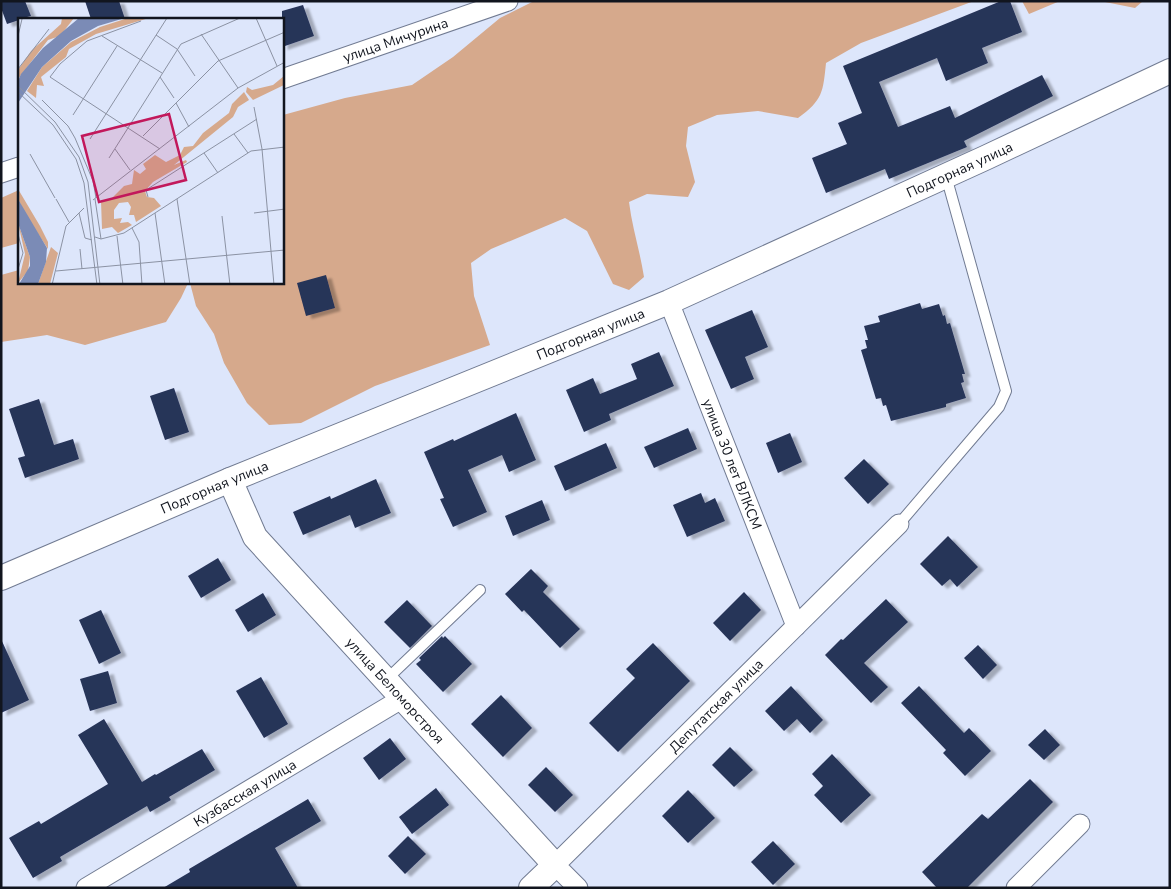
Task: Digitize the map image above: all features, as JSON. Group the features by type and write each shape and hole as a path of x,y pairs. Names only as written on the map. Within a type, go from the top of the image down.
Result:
{"street":[{"name":"улица Мичурина","path":"284,78 508,1"},
{"name":"Подгорная улица","path":"1,578 230,480 669,302 946,176 1170,71"},
{"path":"1,173 18,167"},
{"name":"улица 30 лет ВЛКСМ","path":"669,302 796,626"},
{"name":"улица Беломорстроя","path":"230,480 255,537 578,888"},
{"name":"Депутатская улица","path":"531,888 899,524"},
{"name":"Кузбасская улица","path":"86,888 403,698"},
{"path":"1016,888 1080,824"}],"lane":[{"path":"899,524 999,407 1006,392 946,176"},
{"path":"386,680 480,590"}],"shaded area":[{"path":"534,1 974,1 861,43 826,63 820,95 812,106 798,118 758,111 717,115 688,127 686,146 695,182 688,197 647,194 629,202 644,277 629,290 613,284 587,231 565,218 491,249 471,263 474,296 490,345 375,386 301,423 269,425 247,403 224,363 214,334 196,306 190,284 284,284 284,115 345,98 412,85 453,57 500,18"},
{"path":"1022,1 1060,1 1029,14"},
{"path":"1100,1 1143,1 1135,8"},
{"path":"18,190 18,243 1,248 1,198"},
{"path":"18,270 18,284 188,284 166,322 85,345 47,335 1,342 1,275"}],"building":[{"path":"1,1 25,1 31,16 18,18 18,20 7,24 1,8"},
{"path":"85,1 119,1 125,18 91,18"},
{"path":"1001,1 1010,1 1022,32 982,48 988,63 946,81 937,58 879,82 898,127 950,106 955,118 1042,75 1053,96 964,141 967,147 889,179 885,169 826,193 812,158 847,144 838,123 862,113 843,66"},
{"path":"303,5 314,36 284,46 284,18 282,18 282,11"},
{"path":"326,275 335,308 306,316 297,283"},
{"path":"920,303 922,309 939,304 947,324 950,323 965,374 962,374 964,382 961,383 966,398 946,404 946,407 891,421 886,405 883,406 881,398 876,399 861,350 867,348 865,340 868,340 864,326 880,322 878,316"},
{"path":"752,310 768,347 745,357 754,379 731,389 705,330"},
{"path":"659,352 674,386 609,414 611,420 584,432 566,390 593,378 600,394 637,379 631,364"},
{"path":"174,388 189,432 165,440 150,396"},
{"path":"39,399 54,445 73,439 79,459 25,478 18,458 25,456 9,409"},
{"path":"516,413 536,460 509,472 502,455 468,470 487,512 453,527 440,499 444,498 424,452 453,439 454,441"},
{"path":"688,428 697,449 654,468 644,447"},
{"path":"790,433 802,462 778,473 766,443"},
{"path":"606,443 617,468 565,491 554,466"},
{"path":"864,459 889,484 868,504 844,478"},
{"path":"376,479 391,513 355,528 350,515 303,535 293,512 330,496 331,499"},
{"path":"701,493 705,503 715,498 725,521 687,537 673,505"},
{"path":"542,500 550,520 513,536 505,516"},
{"path":"948,536 978,567 957,587 950,579 942,586 920,564"},
{"path":"218,558 231,580 201,598 188,576"},
{"path":"531,569 548,586 543,592 580,629 560,648 524,610 522,612 505,594"},
{"path":"744,592 761,610 730,641 713,623"},
{"path":"263,593 276,615 248,632 235,610"},
{"path":"886,599 908,622 864,663 888,687 871,703 825,655"},
{"path":"407,600 432,626 410,648 384,622"},
{"path":"101,610 121,653 99,664 79,620"},
{"path":"442,636 443,638 445,636 472,664 443,692 416,664 421,660 419,658"},
{"path":"1,639 29,700 1,713"},
{"path":"653,643 690,681 618,752 589,723 635,678 626,669"},
{"path":"978,645 997,665 983,679 964,658"},
{"path":"108,671 117,703 90,711 80,679"},
{"path":"261,677 288,724 264,738 236,691"},
{"path":"791,686 823,720 810,733 797,719 784,731 765,711"},
{"path":"919,686 964,733 969,728 991,751 965,776 943,753 946,750 901,703"},
{"path":"501,695 532,728 503,757 471,724"},
{"path":"104,719 142,782 202,749 215,770 169,797 171,800 150,812 147,806 60,857 62,861 33,878 9,838 39,821 41,824 108,784 78,735"},
{"path":"1045,729 1060,745 1044,760 1028,745"},
{"path":"390,738 406,759 379,780 363,758"},
{"path":"730,747 753,770 734,787 712,765"},
{"path":"832,754 871,795 841,823 814,795 823,786 812,774"},
{"path":"546,767 573,795 555,812 528,785"},
{"path":"1030,779 1053,802 967,888 937,888 922,872 982,814 988,819"},
{"path":"436,788 449,805 412,834 399,817"},
{"path":"688,790 715,818 688,843 662,816"},
{"path":"308,799 321,821 275,848 298,888 163,888 190,872 189,869"},
{"path":"408,836 426,854 405,874 388,856"},
{"path":"773,841 795,864 773,885 751,862"}]}
